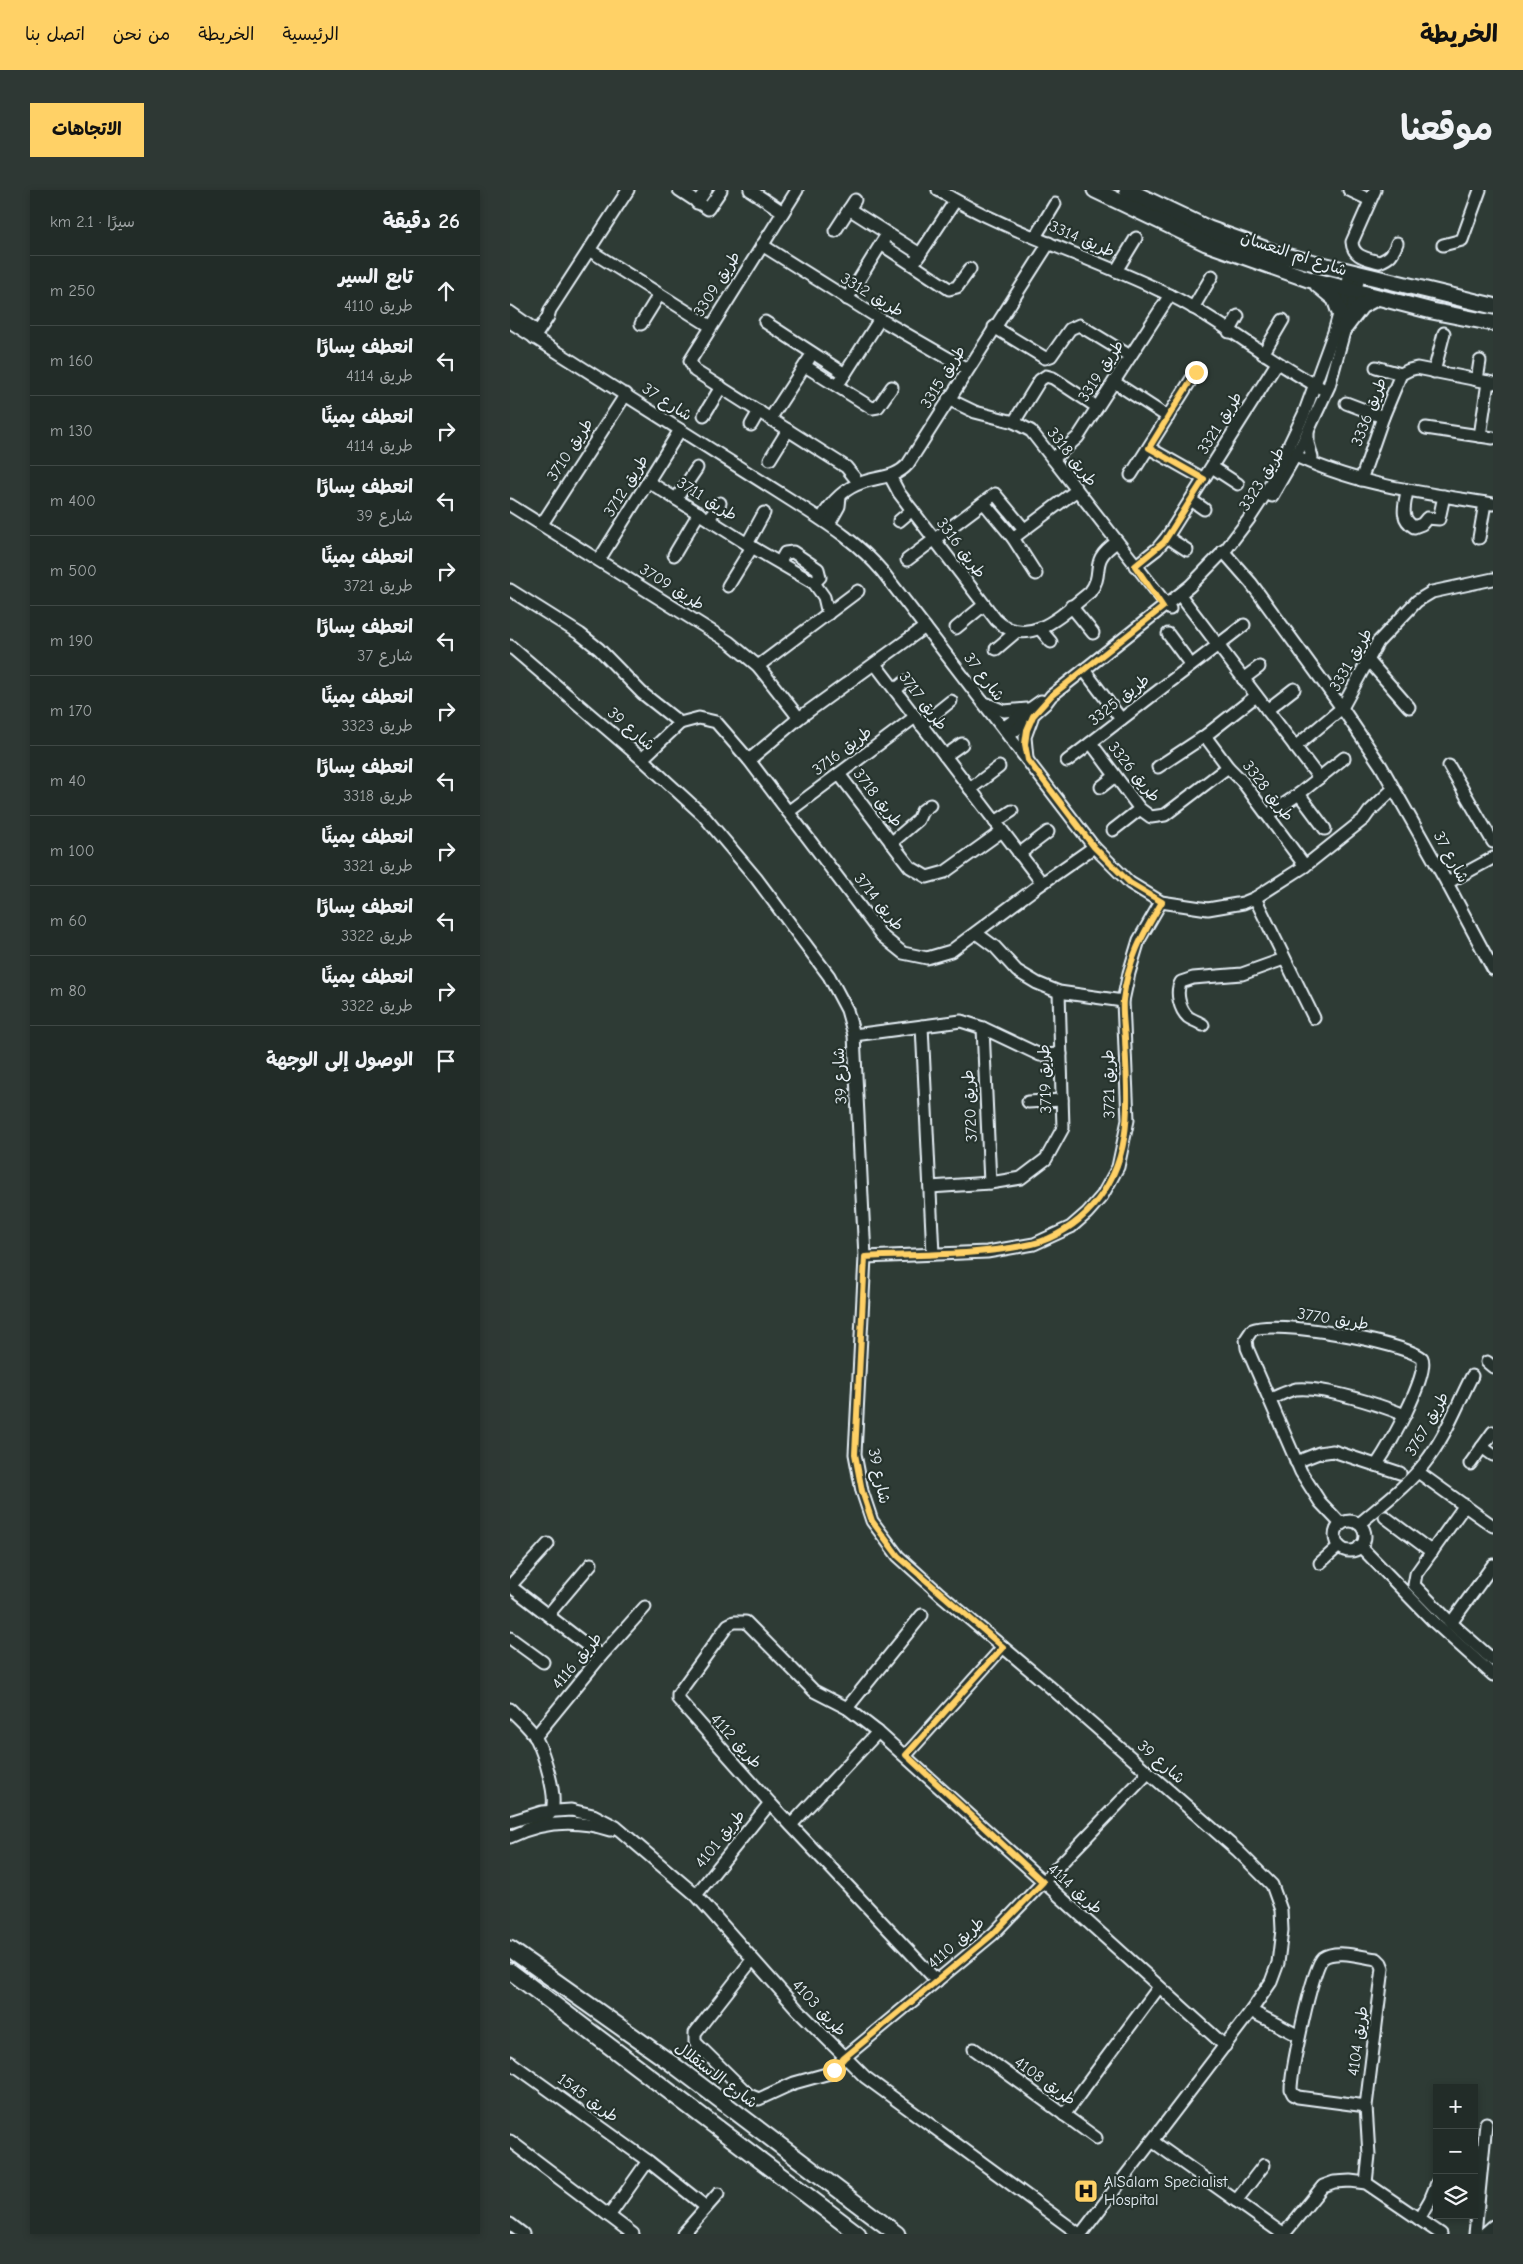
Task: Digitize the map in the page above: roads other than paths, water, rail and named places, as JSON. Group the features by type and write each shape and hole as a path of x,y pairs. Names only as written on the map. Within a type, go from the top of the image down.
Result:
{"main road":[{"name":"شارع ام النعسان","path":"1094,190 1206,243 1308,279 1354,282 1493,308"},
{"name":"شارع ام النعسان","path":"1127,190 1209,229 1354,282 1376,298 1493,323"},
{"path":"1308,279 1332,295 1338,303 1340,313"},
{"path":"1345,328 1361,306 1376,298"},
{"name":"شارع الاستقلال","path":"510,1948 671,2063 897,2234"},
{"path":"510,1971 516,1979 858,2234"}],"street":[{"path":"534,333 628,190"},
{"path":"679,190 708,209 721,190"},
{"path":"698,203 706,190"},
{"path":"750,190 783,212"},
{"name":"طريق 3309","path":"796,190 690,361 695,371 846,467 859,483"},
{"name":"طريق 3314","path":"938,190 955,201 1170,295 1277,363 1328,386"},
{"path":"1349,190 1372,195 1352,242 1352,249 1356,254 1379,262 1388,259 1393,254 1396,243"},
{"path":"1442,245 1462,240 1480,190"},
{"path":"913,265 955,201"},
{"path":"835,232 852,204 888,234 920,254"},
{"name":"طريق 3314","path":"1035,236 1055,204"},
{"path":"847,299 888,234"},
{"name":"طريق 3314","path":"1116,270 1136,238"},
{"name":"طريق 3315","path":"805,509 817,508 836,499 859,483 890,476 903,470 1049,243"},
{"path":"881,244 947,288 952,289 959,285 970,269"},
{"name":"طريق 3312","path":"762,245 880,319 967,369"},
{"path":"589,250 710,326"},
{"path":"1193,308 1212,276"},
{"name":"طريق 3323","path":"1167,608 1183,599 1262,512 1288,469 1340,313 1354,282"},
{"name":"طريق 3323","path":"1006,732 1113,648 1123,644 1167,608 1223,556 1309,430 1328,386 1345,328 1354,282"},
{"path":"641,324 659,295"},
{"name":"طريق 3319","path":"1053,460 1075,441 1170,295"},
{"path":"513,317 546,314"},
{"path":"1229,332 1238,316"},
{"name":"شارع 37","path":"513,317 534,333 569,354 574,361 852,541 873,560 1094,847 1130,883 1162,902 1208,909 1243,903 1255,898 1305,866 1364,819 1374,807 1396,793"},
{"path":"838,386 880,319"},
{"path":"1263,354 1283,320"},
{"path":"765,322 845,374"},
{"path":"994,327 1045,358 1051,356 1070,329 1079,325 1130,356"},
{"path":"1434,372 1444,333"},
{"path":"770,418 813,353"},
{"path":"1480,361 1486,382 1480,436"},
{"name":"طريق 3321","path":"1139,570 1167,537 1277,363"},
{"path":"805,366 875,409 892,386"},
{"path":"1376,367 1402,374"},
{"name":"طريق 3336","path":"1361,480 1383,417 1402,374 1417,368 1486,382"},
{"path":"1131,475 1196,372"},
{"path":"1014,422 1040,380 1046,376 1053,378 1097,407"},
{"path":"1114,382 1168,416"},
{"path":"704,415 721,388"},
{"name":"طريق 3710","path":"542,524 626,394"},
{"name":"طريق 3318","path":"948,399 969,410 1014,422 1031,431 1116,542 1161,595 1167,608"},
{"path":"1346,403 1383,417"},
{"path":"751,425 759,412"},
{"path":"1426,428 1493,438"},
{"name":"طريق 3712","path":"598,560 649,482 680,430"},
{"path":"770,459 788,430"},
{"path":"1309,430 1308,443 1311,460"},
{"path":"1149,448 1204,479"},
{"path":"1293,451 1332,470 1361,480 1489,504 1479,538"},
{"path":"1288,469 1311,460"},
{"path":"1212,467 1238,484"},
{"path":"676,499 697,468"},
{"name":"طريق 3316","path":"890,476 895,488 984,605 1002,626 1016,632"},
{"name":"طريق 3711","path":"649,482 750,546 814,583 824,597 828,614"},
{"path":"1012,538 1076,490"},
{"path":"1408,490 1404,515 1406,521 1414,527 1422,524 1426,518 1439,519 1444,496"},
{"path":"907,560 996,494 1024,529"},
{"path":"825,522 839,506 836,499"},
{"path":"1191,500 1204,509"},
{"path":"674,555 704,516 720,503"},
{"path":"984,503 1012,538 1036,574"},
{"name":"طريق 3709","path":"510,505 729,642 758,666 799,718"},
{"path":"899,521 912,510"},
{"name":"طريق 3711","path":"728,586 750,546 764,513"},
{"path":"1167,537 1187,550"},
{"path":"996,649 1016,632 1024,633 1040,630 1092,588 1100,556 1116,542"},
{"path":"1223,556 1246,587 1258,594 1342,708 1381,766 1396,793"},
{"name":"طريق 3331","path":"1342,708 1378,642 1417,601 1432,592 1493,579"},
{"path":"510,590 599,648 642,693 680,723 642,759"},
{"path":"758,666 858,591"},
{"path":"1183,599 1319,778"},
{"path":"956,628 984,605"},
{"path":"1071,606 1093,633"},
{"name":"طريق 3325","path":"1066,761 1244,625"},
{"path":"749,760 799,718 925,627"},
{"path":"1040,630 1051,642"},
{"path":"1168,634 1191,665"},
{"name":"شارع 39","path":"510,646 642,759 703,815 756,878 829,976 847,1010 854,1035 865,1257 855,1454 862,1491 872,1521 898,1556 1237,1850 1272,1885 1281,1910 1282,1930 1278,1963 1270,1982 1225,2046 1080,2234"},
{"path":"1368,660 1409,707"},
{"name":"طريق 3717","path":"875,664 1042,883"},
{"path":"1243,679 1258,667"},
{"path":"1084,670 1121,719"},
{"path":"895,690 906,681"},
{"path":"1267,710 1294,689"},
{"path":"1158,767 1205,736 1256,696"},
{"name":"طريق 3716","path":"788,812 838,774 951,701"},
{"path":"982,701 1004,711 1031,712"},
{"path":"1295,747 1342,708"},
{"name":"طريق 3323","path":"1028,760 1025,737 1031,712"},
{"name":"طريق 3714","path":"680,723 699,718 716,722 749,760 882,936 903,953 927,958 951,951 1094,847"},
{"name":"طريق 3328","path":"1205,736 1228,767 1239,777 1305,866"},
{"name":"طريق 3326","path":"1091,743 1140,809 1151,817 1161,817 1228,767"},
{"name":"طريق 3717","path":"945,756 962,744"},
{"path":"1268,815 1300,794 1344,758"},
{"path":"1374,807 1382,788 1381,766"},
{"path":"1449,766 1493,842"},
{"path":"970,789 999,767"},
{"name":"طريق 3718","path":"838,774 910,867 927,877 945,872 999,827"},
{"path":"1101,787 1115,776"},
{"name":"شارع 37","path":"1364,819 1372,817 1396,793"},
{"name":"شارع 37","path":"1396,793 1493,969"},
{"path":"1300,794 1325,829"},
{"name":"طريق 3718","path":"891,843 918,820 922,812 930,805"},
{"path":"1113,830 1140,809"},
{"path":"999,827 1012,810"},
{"path":"1019,854 1048,832"},
{"path":"1447,883 1493,858"},
{"path":"1255,898 1314,1018"},
{"name":"طريق 3721","path":"865,1257 987,1252 1034,1244 1071,1227 1102,1196 1118,1167 1128,1120 1123,1001 1128,973 1139,940 1162,902"},
{"path":"976,933 995,947 1025,978 1059,992 1123,1001"},
{"path":"1203,1025 1189,1018 1182,1009 1178,993 1181,982 1193,978 1242,974 1284,959"},
{"name":"طريق 3719","path":"930,1188 990,1183 1021,1178 1046,1159 1063,1128 1059,992"},
{"path":"854,1035 961,1022 983,1028 1040,1055 1061,1054"},
{"path":"922,1026 933,1254"},
{"name":"طريق 3720","path":"983,1028 990,1183"},
{"path":"1028,1102 1062,1100"},
{"name":"طريق 3770","path":"1341,1524 1312,1493 1296,1462 1247,1348 1247,1336 1252,1330 1262,1327 1322,1332 1385,1344 1422,1358 1425,1366 1405,1415 1377,1464"},
{"name":"طريق 3767","path":"1359,1524 1418,1472 1435,1448 1472,1376"},
{"path":"1270,1399 1291,1390 1307,1389 1348,1397 1405,1415"},
{"path":"1470,1464 1493,1432"},
{"path":"1482,1448 1493,1456"},
{"path":"1296,1462 1328,1451 1377,1464 1400,1473"},
{"path":"1418,1472 1492,1522"},
{"path":"1465,1505 1414,1576 1414,1585 1450,1623 1493,1660"},
{"path":"1385,1517 1432,1552"},
{"path":"1352,1521 1359,1524 1364,1535 1360,1546 1351,1550 1340,1546 1335,1535 1341,1524 1352,1521"},
{"path":"548,1544 510,1586 601,1656"},
{"path":"1320,1563 1340,1546"},
{"path":"1360,1546 1434,1622 1493,1675"},
{"path":"548,1615 591,1564"},
{"path":"1450,1623 1493,1566"},
{"name":"طريق 4116","path":"535,1737 601,1656 645,1607"},
{"path":"847,1708 922,1615"},
{"name":"طريق 4112","path":"847,1708 825,1698 810,1688 746,1622 734,1622 728,1625 678,1694 678,1698 770,1803 937,1981"},
{"path":"510,1638 543,1662"},
{"path":"906,1755 1003,1647"},
{"name":"طريق 4114","path":"847,1708 906,1755 1225,2046"},
{"path":"510,1709 535,1737 546,1768 543,1780 548,1806 566,1822"},
{"path":"791,1825 878,1732"},
{"name":"طريق 4110","path":"752,1960 695,2033 694,2037 698,2045 749,2095 759,2099 794,2083 830,2074 844,2058 993,1934 1148,1773"},
{"name":"طريق 4101","path":"696,1895 770,1803"},
{"name":"طريق 4103","path":"510,1822 521,1817 552,1811 571,1810 593,1815 627,1836 696,1895 752,1960 865,2078 1080,2234"},
{"path":"526,1830 547,1817 552,1811"},
{"name":"طريق 4103","path":"510,1837 547,1824 566,1822 597,1826 627,1836"},
{"name":"طريق 4104","path":"1299,2036 1318,1968 1324,1958 1333,1954 1377,1959 1383,1968 1366,2106 1369,2155 1366,2183"},
{"path":"1064,2115 1160,1987"},
{"path":"1251,2011 1299,2036 1291,2082 1293,2094 1298,2097 1366,2106"},
{"name":"طريق 4108","path":"974,2049 1096,2138"},
{"name":"طريق 1545","path":"510,2062 648,2161 706,2208"},
{"path":"1475,2234 1486,2123"},
{"path":"1152,2141 1283,2234 1323,2186 1334,2182 1350,2181 1366,2183 1441,2234"},
{"path":"511,2142 633,2234"},
{"path":"609,2216 648,2161"},
{"path":"1236,2201 1264,2165"},
{"path":"1419,2219 1433,2193"},
{"path":"683,2234 718,2194"},
{"path":"510,2224 523,2234"},
{"path":"1484,2234 1493,2226"}],"place":[{"name":"AlSalam Specialist Hospital","path":"1086,2191"}]}
